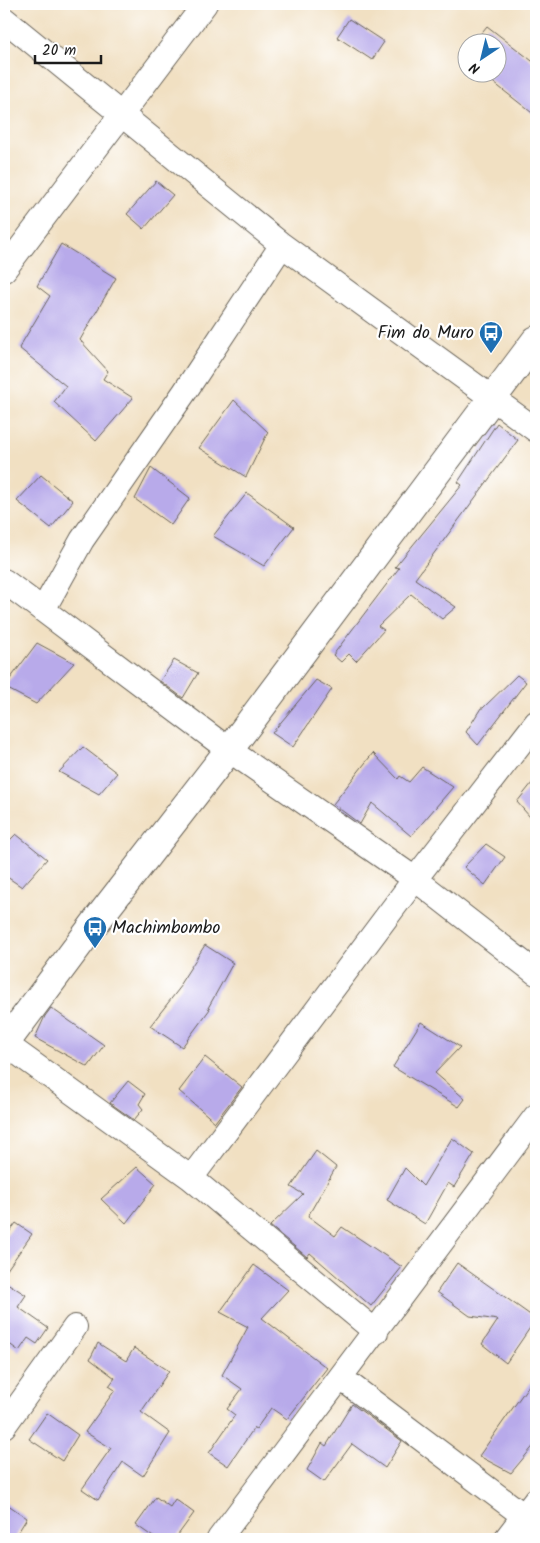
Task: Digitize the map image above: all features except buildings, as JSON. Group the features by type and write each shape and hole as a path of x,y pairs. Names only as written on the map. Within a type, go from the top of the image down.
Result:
{"street":[{"path":"4,270 205,4"},
{"path":"4,19 282,244 536,430"},
{"path":"43,610 82,540 184,394 282,244"},
{"path":"376,1332 191,1178 4,1044 100,914 229,750 536,340"},
{"path":"7,591 43,610 229,750 415,879 536,974"},
{"path":"191,1178 415,879 536,723"},
{"path":"219,1539 536,1116"},
{"path":"4,1426 75,1328"},
{"path":"340,1378 532,1513 506,1539"}],"place":[{"name":"Fim do Muro","path":"491,354"},
{"name":"Machimbombo","path":"95,949"}]}
